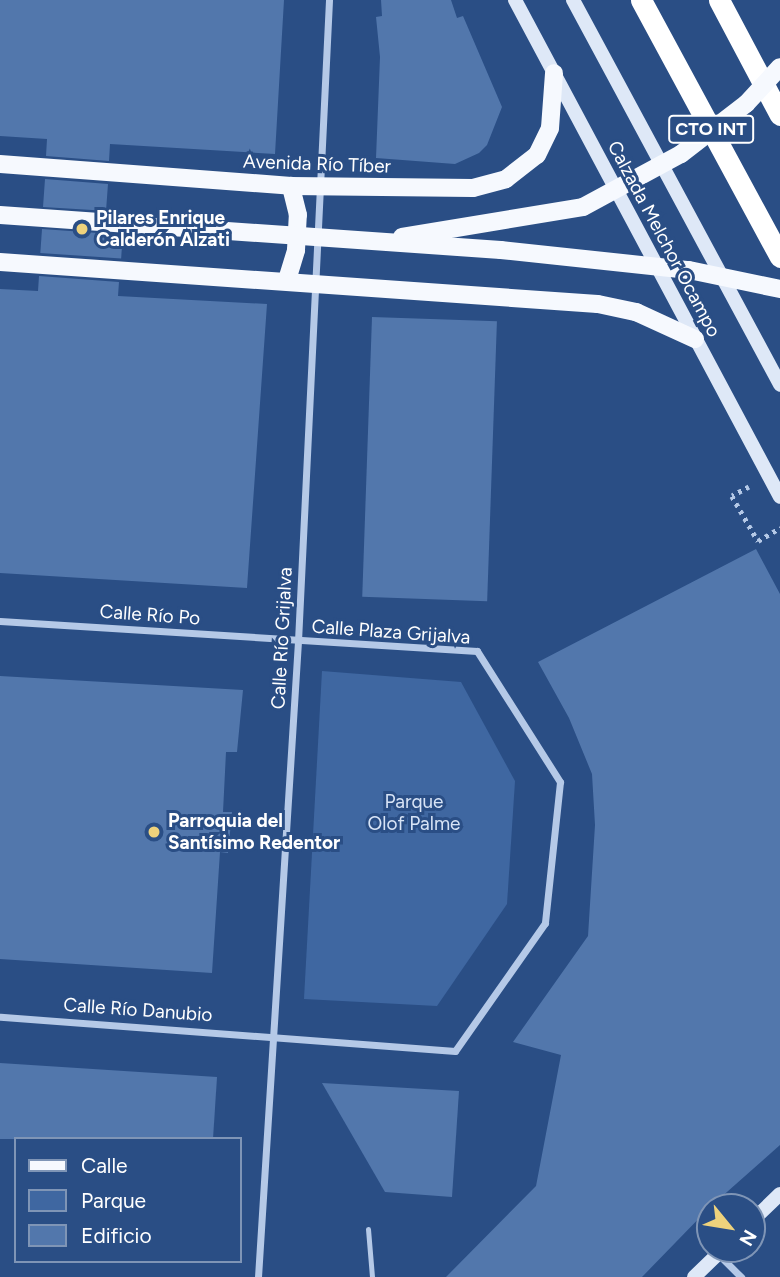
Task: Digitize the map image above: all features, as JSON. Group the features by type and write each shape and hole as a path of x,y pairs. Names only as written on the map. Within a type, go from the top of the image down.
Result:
{"highway":[{"name":"CTO INT","path":"642,0 780,257"},
{"name":"CTO INT","path":"719,0 780,115"}],"main road":[{"name":"Calzada Melchor Ocampo","path":"515,0 780,497"},
{"path":"573,0 780,385"},
{"path":"375,241 583,207 681,153 746,104 780,67"},
{"name":"Avenida Río Tíber","path":"0,164 290,186 452,190 506,178 531,162 547,138 554,73"},
{"path":"287,280 297,227 290,186"},
{"path":"0,215 375,241 689,270 780,289"},
{"path":"0,262 315,282 612,306 695,339"},
{"path":"766,1208 780,1194"},
{"path":"694,1277 708,1263"}],"street":[{"name":"Calle Río Grijalva","path":"258,1277 298,640 329,0"},
{"name":"Calle Río Po","path":"0,621 298,640"},
{"name":"Calle Plaza Grijalva","path":"273,1035 455,1052 545,923 560,782 477,651 298,640"},
{"name":"Calle Río Danubio","path":"0,1017 273,1035"},
{"path":"729,1263 740,1277"}],"lane":[{"path":"368,1229 372,1277"}],"path":[{"path":"732,496 758,541 780,528"}],"green space":[{"name":"Parque Olof Palme","path":"322,671 461,682 515,781 507,904 437,1006 304,999"}],"building":[{"path":"0,0 284,0 275,154 110,144 109,161 46,156 47,139 0,136"},
{"path":"381,0 451,0 457,18 463,16 502,107 487,145 479,153 455,164 376,158 380,57 376,17 382,16"},
{"path":"45,179 108,184 106,211 43,207"},
{"path":"42,229 123,235 121,259 40,253"},
{"path":"39,276 119,282 118,296 267,304 247,588 0,573 0,289 38,291"},
{"path":"372,317 497,321 487,601 362,597"},
{"path":"756,549 780,594 780,1145 726,1193 696,1193 696,1221 642,1277 446,1277 536,1186 561,1055 513,1042 588,936 595,825 592,774 569,718 538,662"},
{"name":"Parroquia del Santísimo Redentor","path":"0,676 243,690 237,752 226,752 223,812 232,812 228,853 220,852 212,973 0,959"},
{"path":"0,1063 217,1077 213,1137 0,1139"},
{"path":"322,1083 459,1091 452,1197 385,1192"}],"place":[{"name":"Pilares Enrique Calderón Alzati","path":"82,229"},
{"name":"Parroquia del Santísimo Redentor","path":"154,832"}]}
